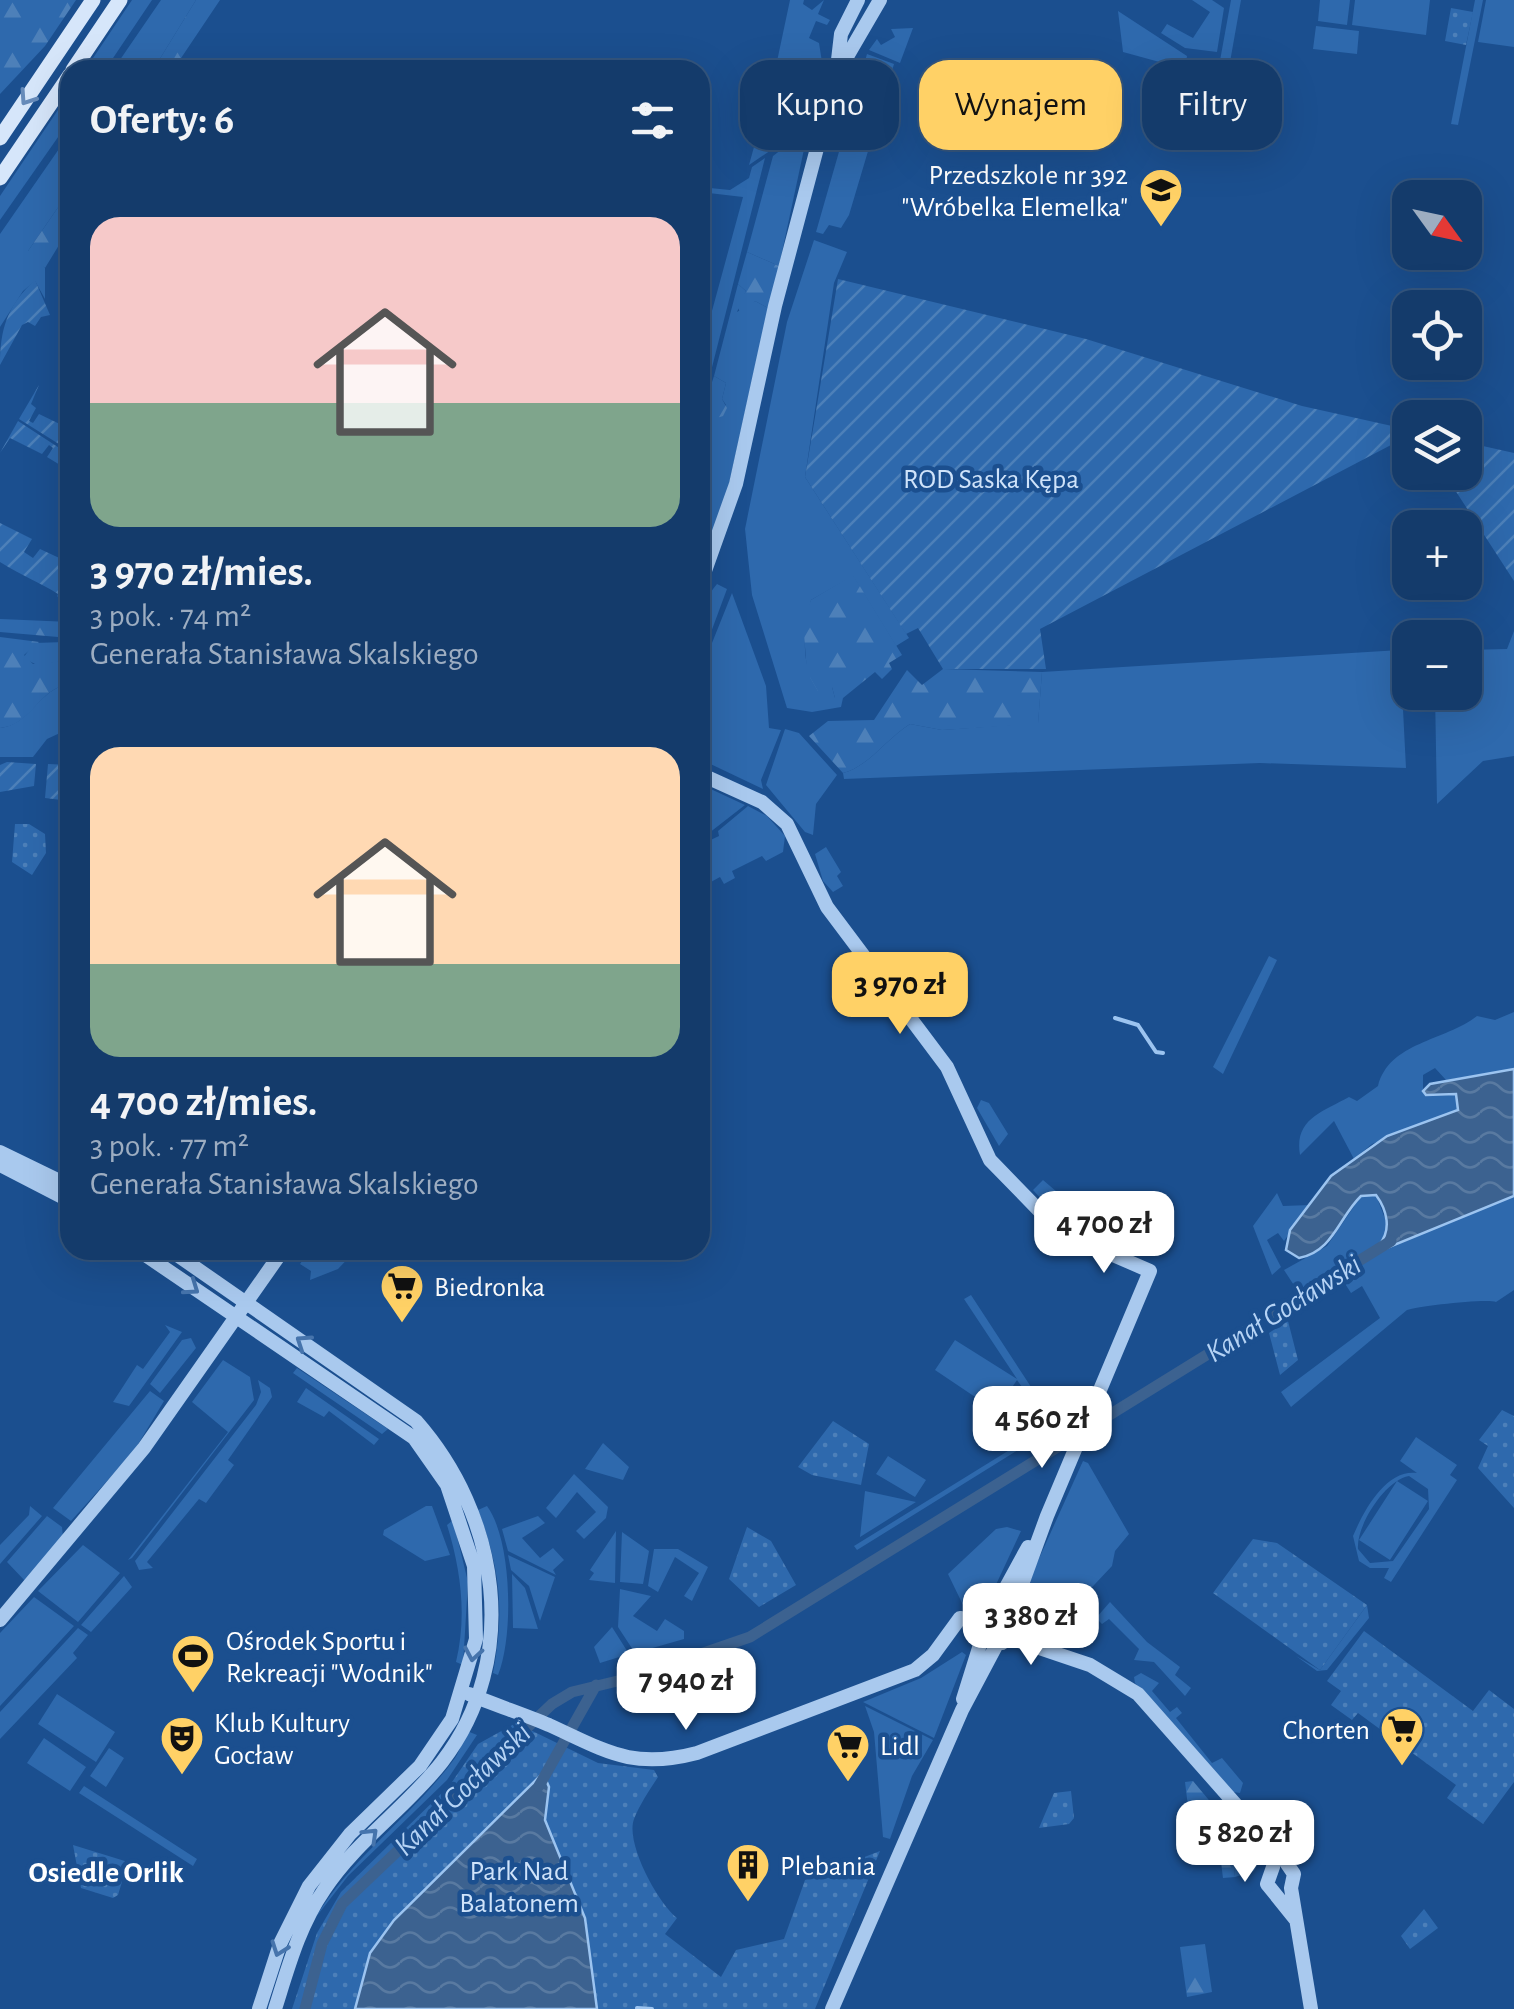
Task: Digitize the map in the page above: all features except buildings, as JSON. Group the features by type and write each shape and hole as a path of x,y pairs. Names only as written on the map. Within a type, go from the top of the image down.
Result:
{"main road":[{"path":"0,138 93,0"},
{"path":"80,60 120,0"},
{"path":"0,178 60,90"}],"street":[{"path":"838,60 841,34 858,0"},
{"path":"846,60 879,2"},
{"path":"710,558 730,503 775,306 817,150"},
{"path":"710,779 762,802 788,824 827,907 947,1067 990,1160 1060,1232 1150,1272 1046,1516 1008,1631 962,1710 832,2009"},
{"path":"0,1152 60,1181"},
{"path":"0,1165 60,1196"},
{"path":"152,1260 404,1429 453,1482"},
{"path":"185,1260 394,1402 435,1443 453,1482 476,1583 476,1640 470,1695 458,1739 430,1777 361,1845 322,1892 299,1936 275,2009"},
{"path":"0,1620 132,1463 276,1260"},
{"path":"962,1710 963,1694 986,1623 1046,1516"},
{"path":"470,1695 603,1753 648,1761 697,1752 915,1670 933,1655 960,1618 986,1623 1125,1684 1150,1705 1257,1833 1280,1867 1294,1874 1284,1891"},
{"path":"986,1623 1008,1631"},
{"path":"259,2009 280,1944 308,1886 343,1842 420,1766 470,1695"},
{"path":"1280,1867 1266,1879 1284,1891 1296,1920 1312,2008"}],"green space":[{"path":"0,0 76,0 45,46 0,94"},
{"path":"132,0 152,0 112,60 92,60"},
{"path":"161,0 196,0 159,60 120,60"},
{"path":"196,0 220,0 180,60 159,60"},
{"path":"790,0 804,0 803,4 812,10 824,0 818,14 830,20 827,25 816,21 809,38 819,43 822,60 777,60"},
{"path":"1192,0 1212,0 1224,8 1217,52 1185,48 1161,33 1167,24 1193,38 1210,12"},
{"path":"1231,0 1241,0 1230,60 1220,60"},
{"path":"1320,0 1350,0 1347,25 1318,21"},
{"path":"1355,0 1430,0 1426,35 1352,25"},
{"path":"1475,0 1483,0 1458,125 1451,124"},
{"path":"1486,0 1514,0 1514,47 1478,42"},
{"path":"1451,8 1473,12 1466,45 1445,41"},
{"path":"1118,11 1187,56 1186,60 1152,60 1123,52"},
{"path":"1316,26 1359,31 1357,54 1313,49"},
{"path":"913,28 900,63 869,50 877,39 881,45 895,37 891,29"},
{"path":"60,107 60,134 0,220 0,196"},
{"path":"60,147 60,205 28,251 45,268 45,299 35,281 23,291 0,327 0,234"},
{"path":"753,150 771,150 749,165"},
{"path":"781,150 804,150 779,266 747,252 773,156"},
{"path":"839,150 868,150 849,215 841,228 829,225 823,234 816,232"},
{"path":"765,158 710,375 710,318 743,197 710,193 710,188 730,190 749,178 752,167"},
{"path":"60,205 60,243 45,268 28,256"},
{"path":"814,240 847,252 834,283 805,477 909,638 896,646 853,576 811,600 805,632 807,665 816,685 832,687 835,698 843,698 841,707 812,712 787,708 752,595 745,529 787,322"},
{"path":"747,252 779,266 768,308 755,301 741,314 737,306 746,291 738,284"},
{"name":"ROD Saska Kępa","path":"838,279 1086,339 1302,406 1392,426 1392,444 1040,629 1046,669 943,669 918,628 906,634 805,477"},
{"path":"35,280 50,315 41,317 35,326 28,322 22,325 0,365 7,319"},
{"path":"738,284 746,291 737,312 755,301 768,308 725,502 710,541 710,419 726,405 722,399 726,383 714,376"},
{"path":"714,376 726,383 722,399 727,408 723,416 711,420 710,419"},
{"path":"39,385 31,404 36,408 29,421 33,423 39,414 60,424 60,445 19,419"},
{"path":"18,421 60,448 60,465 47,457 53,448 49,445 42,454 10,438 0,453"},
{"path":"1482,446 1514,453 1514,581 1482,532 1482,510 1468,510 1455,490 1482,490"},
{"path":"0,523 32,539 24,552 33,558 40,549 60,558 60,594 57,597 58,594 0,562"},
{"path":"853,575 902,655 889,663 892,669 882,679 875,672 843,698 835,698 832,687 818,691 807,672 803,621 811,600"},
{"path":"717,584 727,589 710,635 710,595"},
{"path":"732,593 766,686 769,728 781,730 761,780 763,789 710,764 710,648"},
{"path":"0,619 60,622 60,637 0,632"},
{"path":"1514,631 1514,756 1483,761 1437,804 1435,710 1482,710 1482,650 1507,649"},
{"path":"0,637 39,642 24,655 33,664 60,661 60,687 19,721 0,728"},
{"path":"60,642 60,662 37,665 23,658 34,643"},
{"path":"1392,650 1392,710 1403,710 1406,768 1260,763 844,779 843,773 861,765 910,724 942,730 1038,723 1042,672"},
{"path":"943,669 1042,672 1038,724 942,730 910,724 861,765 843,773 809,736 828,721 874,720 907,670 922,685"},
{"path":"60,687 60,733 47,739 33,757 0,757 0,728 19,721"},
{"path":"785,729 799,733 837,775 816,804 813,835 805,832 766,785"},
{"path":"36,764 34,786 0,792 0,765"},
{"path":"48,764 60,765 60,800 45,798"},
{"path":"710,789 745,805 710,832"},
{"path":"748,806 767,816 785,836 783,852 766,861 762,856 732,871 735,878 724,884 720,877 710,882 710,840 719,836 718,831"},
{"path":"15,824 29,824 45,834 46,853 32,875 12,862"},
{"path":"826,847 841,872 837,876 843,886 833,892 823,881 815,854"},
{"path":"1269,956 1277,960 1223,1074 1213,1067"},
{"path":"1514,1012 1514,1069 1446,1080 1435,1068 1423,1075 1423,1091 1431,1096 1456,1095 1458,1110 1372,1144 1354,1159 1334,1121 1300,1155 1301,1133 1312,1118 1349,1097 1357,1101 1378,1086 1384,1071 1406,1051 1477,1016 1495,1020"},
{"path":"981,1100 989,1103 1008,1134 999,1146 977,1108"},
{"path":"1043,1180 1112,1239 1089,1236 1058,1216 1033,1190"},
{"path":"1277,1193 1283,1206 1310,1205 1284,1241 1278,1233 1267,1240 1281,1267 1272,1275 1253,1226"},
{"path":"1376,1195 1387,1224 1384,1240 1299,1293 1284,1270 1327,1246 1361,1196"},
{"path":"1514,1196 1514,1290 1496,1302 1407,1310 1291,1407 1281,1392 1380,1318 1362,1286 1351,1293 1340,1276 1394,1242"},
{"path":"303,1260 347,1260 338,1269 310,1280 311,1271 300,1264"},
{"path":"971,1295 1035,1393 1029,1397 1017,1380 996,1411 935,1370 955,1340 1017,1379 964,1299"},
{"path":"1288,1321 1298,1360 1280,1375 1269,1333"},
{"path":"165,1325 182,1332 129,1406 113,1402 137,1365 143,1369 170,1332"},
{"path":"191,1338 196,1348 160,1393 150,1384 182,1340"},
{"path":"223,1360 250,1377 254,1400 128,1560 228,1432 192,1402"},
{"path":"297,1368 388,1429 382,1434 293,1373"},
{"path":"258,1380 270,1388 272,1397 228,1460 234,1465 206,1503 199,1499 147,1562 153,1568 139,1570 135,1561 256,1405 261,1392"},
{"path":"306,1388 379,1439 374,1445 329,1411 324,1417 297,1402"},
{"path":"150,1391 164,1401 134,1451 71,1521 53,1508"},
{"path":"1502,1410 1514,1416 1514,1508 1478,1468 1488,1446 1479,1440"},
{"path":"833,1421 869,1444 861,1485 812,1475 798,1467"},
{"path":"1055,1422 1060,1424 857,1550 854,1546"},
{"path":"1416,1437 1457,1465 1450,1475 1457,1480 1391,1582 1384,1578 1389,1568 1370,1568 1359,1561 1353,1536 1386,1484 1406,1473 1417,1473 1400,1461","holes":["1409,1476 1428,1489 1429,1509 1393,1561 1370,1563 1358,1549 1362,1528 1374,1505 1391,1486"]},
{"path":"603,1443 629,1467 623,1480 585,1469"},
{"path":"888,1456 926,1480 915,1497 876,1474"},
{"path":"1083,1461 1088,1463 1129,1534 1115,1551 1112,1566 1079,1601 1061,1636 1055,1638 1026,1626 1018,1605"},
{"path":"574,1474 608,1507 606,1518 584,1539 576,1531 596,1512 577,1492 556,1518 546,1508"},
{"path":"1397,1481 1428,1501 1390,1560 1359,1540"},
{"path":"865,1491 916,1502 860,1537"},
{"path":"30,1506 42,1516 0,1564 0,1545 29,1515"},
{"path":"432,1506 450,1555 425,1561 383,1535 384,1530"},
{"path":"487,1506 502,1541 508,1589 507,1637 498,1675 493,1673 499,1629 496,1570 478,1510"},
{"path":"47,1516 62,1527 63,1537 26,1582 7,1562"},
{"path":"538,1516 545,1523 522,1538 540,1558 553,1548 564,1560 553,1570 556,1575 508,1551 502,1529"},
{"path":"453,1520 468,1582 463,1665 456,1662 462,1610 447,1525"},
{"path":"747,1527 771,1541 796,1585 759,1607 729,1579"},
{"path":"996,1529 1021,1531 993,1591 963,1605 948,1574"},
{"path":"616,1531 615,1583 589,1580 594,1573 590,1570"},
{"path":"622,1532 649,1551 643,1584 620,1582"},
{"path":"1253,1539 1277,1543 1367,1605 1320,1670 1213,1593"},
{"path":"83,1545 120,1573 78,1622 38,1591"},
{"path":"654,1549 678,1549 708,1567 692,1601 684,1596 699,1573 675,1557 658,1592 648,1586"},
{"path":"508,1555 555,1577 540,1621 529,1586 511,1570"},
{"path":"512,1574 525,1588 538,1629 513,1628"},
{"path":"124,1576 132,1587 91,1632 81,1625"},
{"path":"620,1589 651,1596 633,1616 657,1631 665,1619 684,1631 684,1639 635,1653 618,1627"},
{"path":"34,1597 74,1626 0,1706 0,1633"},
{"path":"1110,1602 1147,1642 1180,1667 1175,1675 1191,1688 1185,1696 1154,1662 1134,1660 1139,1649 1109,1619 1102,1624 1096,1618"},
{"path":"1367,1605 1369,1618 1327,1670 1317,1671 1296,1656 1320,1670"},
{"path":"612,1627 629,1654 600,1663 594,1647"},
{"path":"78,1628 88,1635 73,1653 77,1658 0,1739 0,1712"},
{"path":"1364,1631 1473,1711 1489,1690 1514,1709 1514,1782 1483,1824 1447,1798 1456,1785 1358,1713 1352,1720 1331,1705 1341,1691 1327,1681"},
{"path":"962,1652 966,1655 934,1738 863,1702 921,1678"},
{"path":"1141,1673 1159,1683 1152,1691 1170,1712 1177,1707 1182,1713 1176,1718 1212,1763 1222,1758 1243,1783 1240,1793 1233,1792 1135,1683 1134,1677"},
{"path":"57,1694 115,1732 96,1762 38,1724"},
{"path":"865,1706 933,1740 912,1776 890,1839 883,1837 874,1732"},
{"name":"Park Nad Balatonem","path":"516,1723 598,1763 654,1770 658,1777 634,1819 634,1842 653,1886 677,1918 665,1934 721,1977 736,1950 784,1939 805,1880 880,1851 815,2009 292,2009 317,1933 341,1892 450,1785 478,1744"},
{"path":"467,1731 477,1735 447,1780 348,1876 316,1917 347,1874 438,1779 457,1755"},
{"path":"44,1738 86,1767 70,1791 27,1763"},
{"path":"109,1748 124,1758 106,1787 90,1776"},
{"path":"1193,1781 1213,1805 1217,1828 1230,1832 1235,1877 1223,1878 1217,1829 1191,1831 1185,1782"},
{"path":"84,1786 197,1859 193,1866 79,1793"},
{"path":"1071,1791 1074,1818 1069,1824 1039,1828 1054,1793"},
{"path":"1213,1805 1259,1862 1254,1871 1235,1877 1230,1833 1217,1828"},
{"path":"73,1845 128,1862 118,1895 113,1898 81,1888"},
{"path":"1424,1909 1438,1928 1410,1949 1401,1936"},
{"path":"1205,1944 1212,1992 1187,1997 1180,1947"}],"water":[{"path":"1514,1069 1514,1196 1382,1250 1379,1245 1387,1227 1383,1207 1376,1195 1361,1196 1320,1249 1299,1258 1286,1250 1290,1230 1331,1176 1387,1136 1458,1110 1456,1094 1426,1095 1423,1091 1430,1084"},
{"path":"543,1773 549,1787 545,1820 585,1918 597,2009 355,2009 370,1953 394,1920"}],"waterway":[{"path":"1115,1018 1138,1025 1156,1052 1163,1053"},
{"name":"Kanał Gocławski","path":"305,2009 322,1944 342,1904 552,1704 572,1692 634,1677 750,1637 1391,1241"},
{"path":"539,1786 596,1685"},
{"path":"637,2008 652,2009"}],"place":[{"name":"Przedszkole nr 392 \"Wróbelka Elemelka\"","path":"1161,228"},
{"name":"Biedronka","path":"402,1324"},
{"name":"Ośrodek Sportu i Rekreacji \"Wodnik\"","path":"193,1694"},
{"name":"Chorten","path":"1402,1767"},
{"name":"Klub Kultury Gocław","path":"182,1776"},
{"name":"Lidl","path":"848,1783"},
{"name":"Plebania","path":"748,1903"}],"district":[{"name":"Osiedle Orlik","path":"106,1872"}]}
